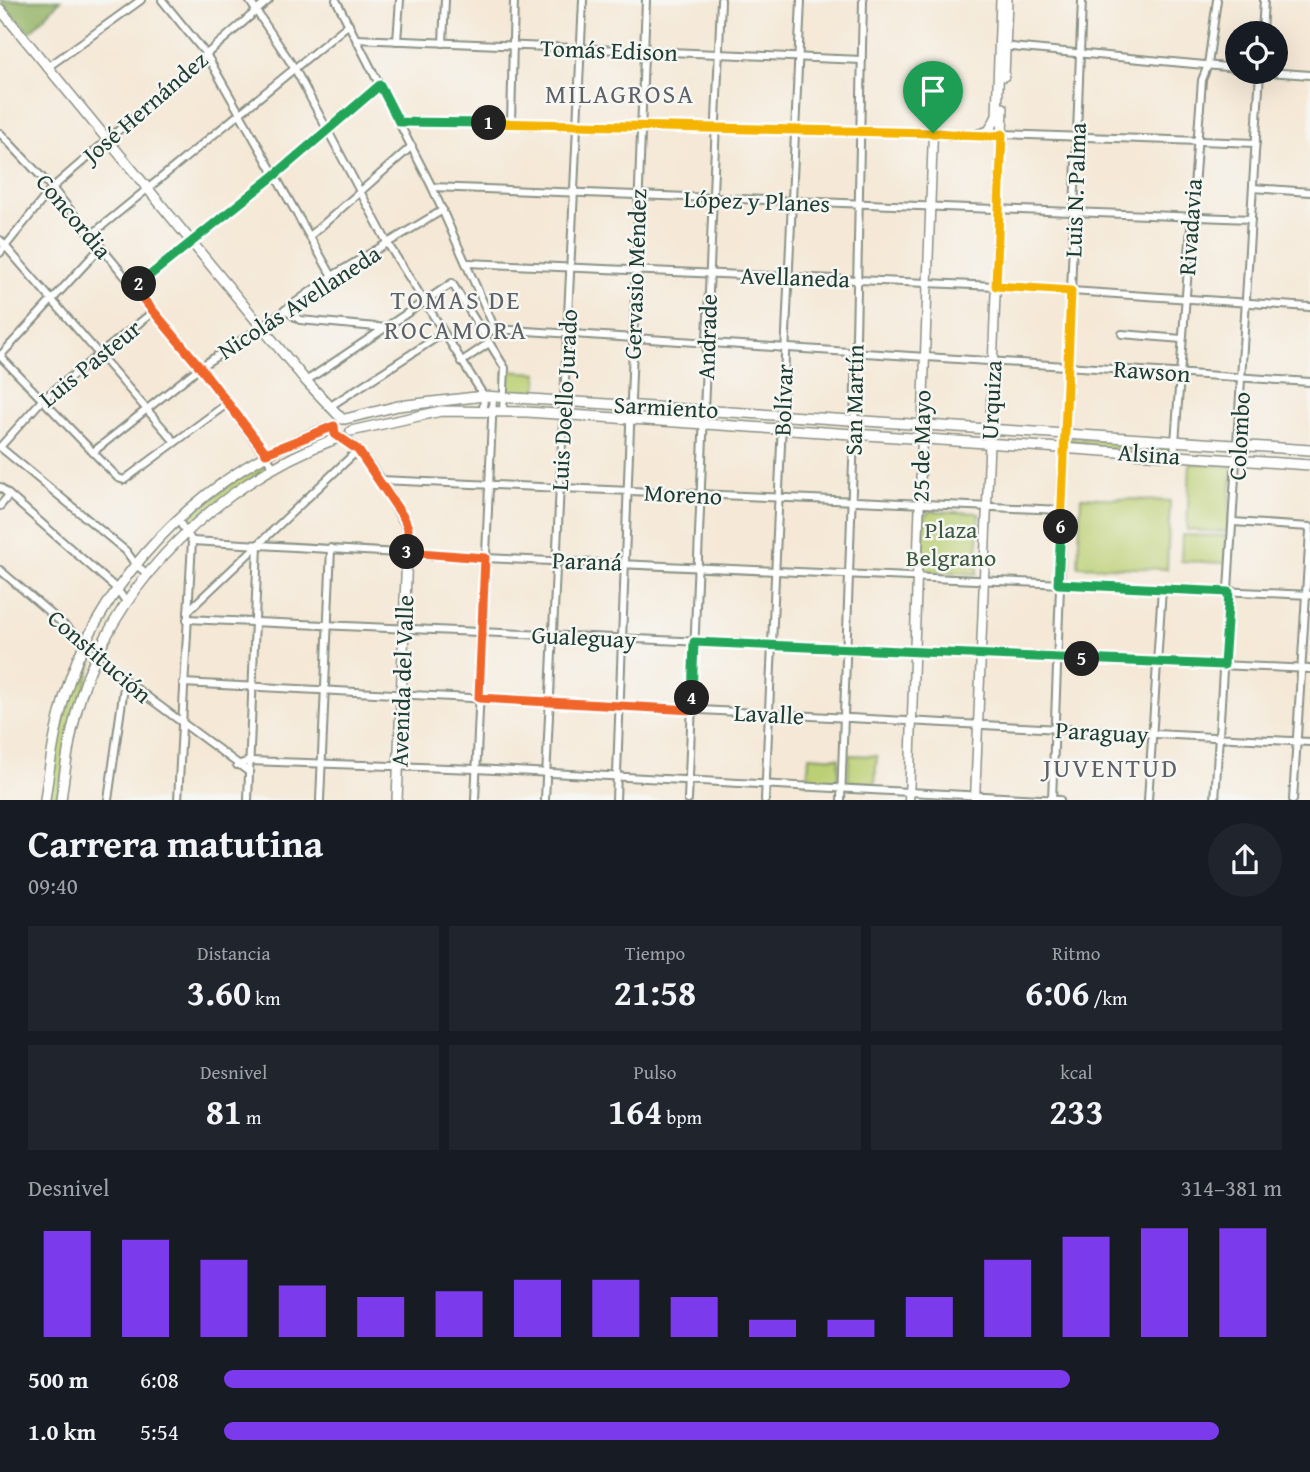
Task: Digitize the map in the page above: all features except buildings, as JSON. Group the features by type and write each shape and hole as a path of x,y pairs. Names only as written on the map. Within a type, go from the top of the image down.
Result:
{"main road":[{"name":"Urquiza","path":"1001,0 1002,134"},
{"name":"Urquiza","path":"979,134 989,131 997,116 1007,0"},
{"path":"0,9 263,326 339,422 350,423 358,450"},
{"name":"Sarmiento","path":"45,800 57,725 85,643 117,589 178,520 222,484 266,453 339,422 419,402 506,397 989,428"},
{"name":"Sarmiento","path":"61,800 71,734 95,658 128,603 149,575 187,532 246,484 273,466 351,432 427,414 503,411 988,443"},
{"path":"339,422 334,432 358,450"},
{"name":"Alsina","path":"989,428 1310,450"},
{"name":"Alsina","path":"988,443 1310,465"},
{"name":"Avenida del Valle","path":"358,450 380,480 408,528 397,800"}],"street":[{"path":"48,67 142,0"},
{"path":"162,0 206,54 331,276"},
{"path":"249,0 295,69 387,244 460,362 488,397 488,485 475,800"},
{"name":"José Hernández","path":"0,253 52,188 269,0"},
{"path":"336,0 412,146 468,263 495,329 484,334"},
{"path":"397,41 400,0"},
{"path":"443,43 445,0"},
{"path":"511,123 514,0"},
{"name":"Luis Doello Jurado","path":"545,800 583,0"},
{"name":"Gervasio Méndez","path":"616,800 646,0"},
{"name":"Andrade","path":"688,800 721,0"},
{"name":"Bolívar","path":"765,800 801,0"},
{"name":"San Martín","path":"841,800 854,434 863,0"},
{"name":"Luis N. Palma","path":"1052,800 1082,0"},
{"name":"Rivadavia","path":"1174,456 1196,141 1202,80 1208,65 1217,0"},
{"path":"1263,21 1264,0"},
{"path":"91,235 349,24"},
{"name":"Tomás Edison","path":"356,39 862,60"},
{"path":"1002,46 1225,67"},
{"path":"1288,73 1310,75"},
{"name":"Colombo","path":"1215,800 1259,84"},
{"name":"Luis Pasteur","path":"134,288 275,175 380,85"},
{"path":"399,122 979,134 991,137 1002,134 1256,143"},
{"name":"Concordia","path":"0,133 52,188 200,367 273,466"},
{"name":"25 de Mayo","path":"910,796 923,356 933,133"},
{"name":"Urquiza","path":"975,798 1002,134"},
{"path":"310,236 412,146"},
{"name":"López y Planes","path":"432,187 1251,219"},
{"path":"1253,188 1310,192"},
{"name":"Nicolás Avellaneda","path":"93,452 200,367 263,326 331,276 443,211"},
{"path":"0,240 175,442"},
{"path":"101,247 0,356 124,481 228,403"},
{"name":"Avellaneda","path":"468,263 996,286 1310,307"},
{"path":"306,381 452,283 505,368 506,397 503,411"},
{"path":"285,310 300,320 387,328"},
{"name":"Luis Pasteur","path":"0,447 43,399 153,312"},
{"name":"Rawson","path":"495,329 1310,382"},
{"path":"328,407 442,334"},
{"path":"1122,334 1182,339"},
{"path":"460,362 489,343"},
{"path":"0,447 126,551 136,565 149,575"},
{"path":"187,615 358,450"},
{"name":"Moreno","path":"380,480 1062,510"},
{"path":"0,487 117,589 128,603"},
{"path":"0,506 9,495"},
{"path":"178,520 192,541 178,800"},
{"path":"1233,522 1310,529 1308,595 1293,800"},
{"name":"Paraná","path":"192,541 485,558 558,559 1308,595"},
{"path":"247,800 258,544"},
{"path":"320,800 331,548"},
{"name":"Constitución","path":"0,570 85,643 95,658 249,772"},
{"path":"1148,800 1163,587"},
{"name":"Gualeguay","path":"187,615 255,622 1310,668"},
{"path":"108,800 125,680"},
{"name":"Lavalle","path":"183,683 978,727"},
{"name":"Paraguay","path":"978,727 1310,742"},
{"path":"237,765 249,761 476,769 841,788 910,796 1060,800"}],"green space":[{"path":"0,0 61,0 29,33"},
{"path":"504,371 538,373 537,397 509,396 506,392"},
{"path":"1069,438 1170,445 1169,453 1068,446"},
{"path":"263,460 268,466 190,524 186,518"},
{"path":"1190,463 1232,466 1228,532 1187,530"},
{"path":"1081,497 1170,501 1167,569 1078,566"},
{"name":"Plaza Belgrano","path":"930,511 979,513 977,574 923,571 924,517"},
{"path":"1182,535 1226,536 1225,563 1181,561"},
{"path":"86,654 93,658 57,800 48,800 62,726"},
{"path":"849,755 877,756 875,783 848,782"},
{"path":"809,756 839,758 838,777 832,783 804,782 804,776 808,776"}],"district":[{"name":"MILAGROSA","path":"620,93"},
{"name":"TOMAS DE ROCAMORA","path":"456,314"},
{"name":"JUVENTUD","path":"1111,767"}],"route":[{"path":"380,85 399,122 933,133 979,134 991,137 1002,134 996,286 1071,291 1058,584 1229,592 1224,665 694,642 692,710 479,698 485,558 407,554 408,528 404,518 358,450 335,434 334,426 266,453 200,367 134,288 275,175 380,85"}]}
